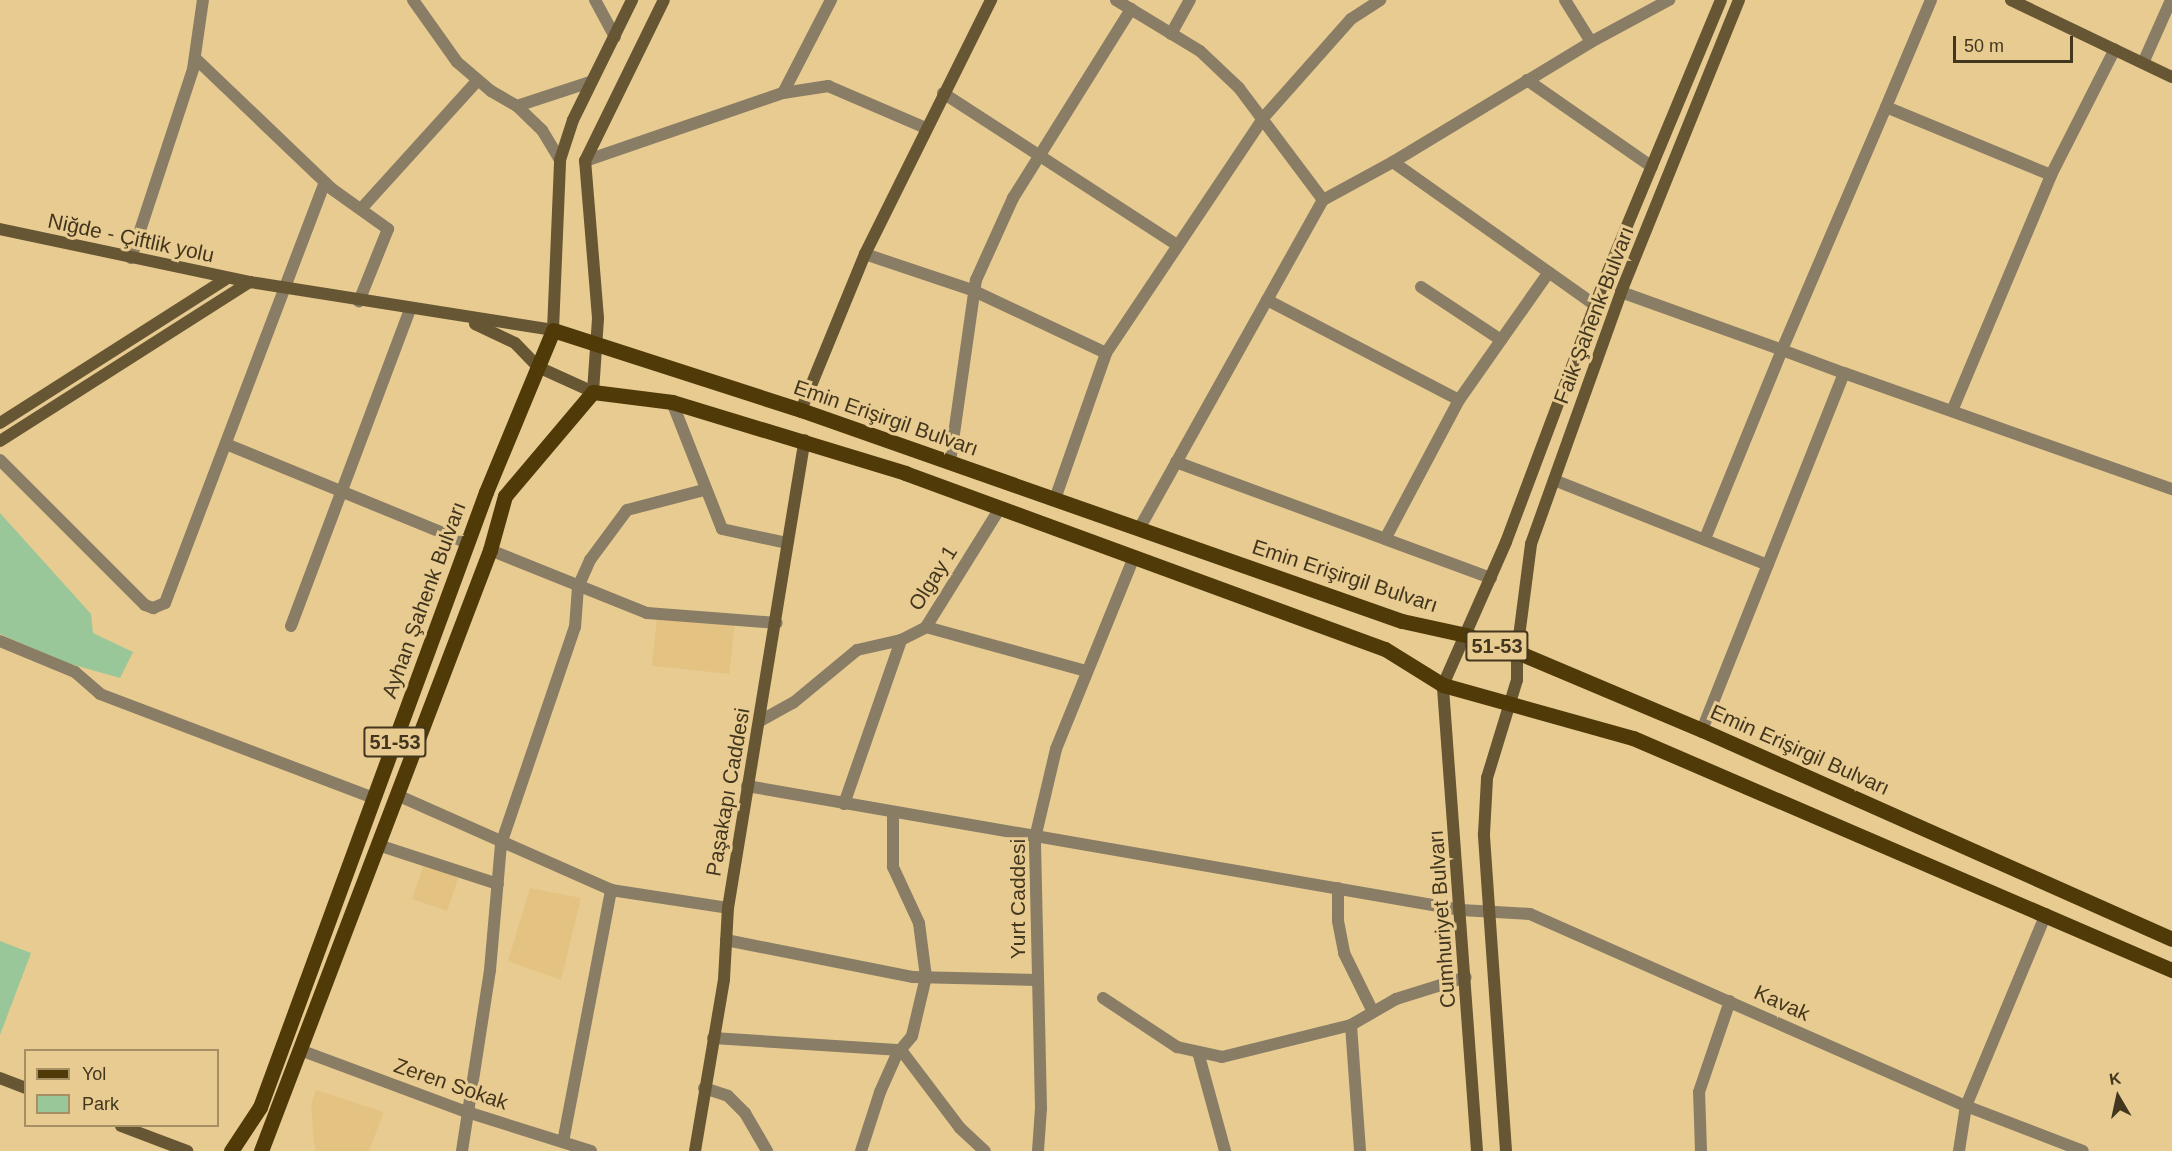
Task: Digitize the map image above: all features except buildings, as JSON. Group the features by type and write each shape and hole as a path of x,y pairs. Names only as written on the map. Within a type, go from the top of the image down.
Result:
{"main road":[{"path":"463,318 553,330 560,160 590,82 632,0"},
{"path":"463,318 515,343 538,367 592,392 598,318 585,161 664,0"},
{"path":"801,410 866,254 943,93 991,0"},
{"name":"Faik Şahenk Bulvarı","path":"1443,685 1491,578 1595,305 1721,0"},
{"name":"Faik Şahenk Bulvarı","path":"1509,705 1517,680 1517,652 1531,544 1622,292 1739,0"},
{"path":"2011,0 2172,77"},
{"name":"Niğde - Çiftlik yolu","path":"0,230 252,283 463,318"},
{"path":"0,423 228,278"},
{"path":"0,441 252,283"},
{"name":"Emin Erişirgil Bulvarı","path":"553,330 801,410 1402,621 1466,635 1517,652 1702,730 2172,939"},
{"name":"Ayhan Şahenk Bulvarı","path":"231,1151 260,1107 467,543 553,330"},
{"name":"Ayhan Şahenk Bulvarı","path":"261,1151 490,550 505,496 592,392"},
{"name":"51-53","path":"592,392 672,402 805,440 1000,508 1385,649 1443,685 1633,738 2172,970"},
{"name":"Paşakapı Caddesi","path":"695,1151 712,1038 724,979 728,908 747,786 777,623 787,543 805,440"},
{"name":"Cumhuriyet Bulvarı","path":"1443,685 1477,1151"},
{"path":"1506,1151 1484,834 1487,778 1509,705"},
{"path":"0,1078 24,1087"},
{"path":"126,1127 187,1151"}],"street":[{"path":"131,258 195,57 203,0"},
{"path":"413,0 457,62 478,80 517,106 542,130 560,160"},
{"path":"595,0 615,37"},
{"path":"783,93 831,0"},
{"path":"1116,0 1200,51 1264,117 1323,200"},
{"path":"1171,34 1190,0"},
{"path":"1055,499 1106,353 1264,117 1351,19 1380,0"},
{"path":"1565,0 1591,42"},
{"path":"1139,529 1323,200 1393,162 1591,42 1669,0"},
{"path":"1705,539 1782,350 1931,0"},
{"path":"2143,63 2171,0"},
{"path":"950,462 972,290 1013,198 1131,9"},
{"path":"1952,411 2051,175 2115,49"},
{"path":"195,57 325,182 388,229 359,301"},
{"path":"361,209 478,80"},
{"path":"1527,80 1652,167"},
{"path":"517,106 590,82"},
{"path":"585,161 783,93 828,86 926,128"},
{"path":"943,93 1177,244"},
{"path":"1886,107 2051,175"},
{"path":"1393,162 1595,305"},
{"path":"0,460 132,593 153,608 165,603 325,182"},
{"path":"866,254 972,290 1106,353"},
{"path":"1385,539 1459,400 1549,272"},
{"path":"1421,287 1502,340"},
{"path":"1622,292 2172,489"},
{"path":"1267,300 1459,400"},
{"path":"291,626 340,490 410,309"},
{"path":"1702,730 1844,373"},
{"path":"672,402 704,490 722,529 787,543"},
{"path":"226,444 467,543"},
{"path":"1176,462 1491,578"},
{"path":"1554,480 1768,565"},
{"path":"462,1151 490,970 501,844 575,627 578,587 590,560 627,510 704,490"},
{"name":"Olgay 1","path":"760,721 793,703 857,650 901,640 926,627 1000,508"},
{"path":"490,550 647,613 777,623"},
{"name":"Yurt Caddesi","path":"1038,1151 1035,838 1056,749 1134,557"},
{"path":"926,627 1086,671"},
{"path":"844,804 901,640"},
{"path":"0,642 75,672 100,694 374,798"},
{"name":"Kavak","path":"747,786 1035,838 1461,910 1530,914 1966,1106 2083,1151"},
{"path":"397,795 501,844 611,890 728,908"},
{"path":"861,1151 880,1092 901,1050 912,1036 927,977 919,923 893,867 893,812"},
{"path":"378,845 498,884"},
{"path":"1338,888 1338,921 1344,953 1372,1010"},
{"path":"563,1142 611,890"},
{"path":"1959,1151 1966,1106 2046,914"},
{"path":"726,940 858,968 927,977 1038,980"},
{"path":"1103,998 1177,1047 1222,1057 1247,1053 1351,1025 1372,1010 1466,977"},
{"path":"1701,1151 1699,1092 1730,1001"},
{"path":"1351,1025 1359,1151"},
{"path":"712,1038 901,1050"},
{"name":"Zeren Sokak","path":"300,1050 467,1112 591,1151"},
{"path":"901,1050 941,1105 985,1151"},
{"path":"1198,1052 1225,1151"},
{"path":"704,1088 728,1096 746,1113 767,1151"}],"shaded area":[{"path":"657,617 735,625 729,674 652,666"},
{"path":"424,864 459,876 447,911 412,899"},
{"path":"530,888 581,898 561,980 508,961"},
{"path":"316,1090 384,1112 369,1151 315,1151 311,1105"}],"green space":[{"path":"0,513 91,614 93,633 133,652 120,678 67,663 0,634"},
{"path":"0,941 31,953 0,1035"}]}
